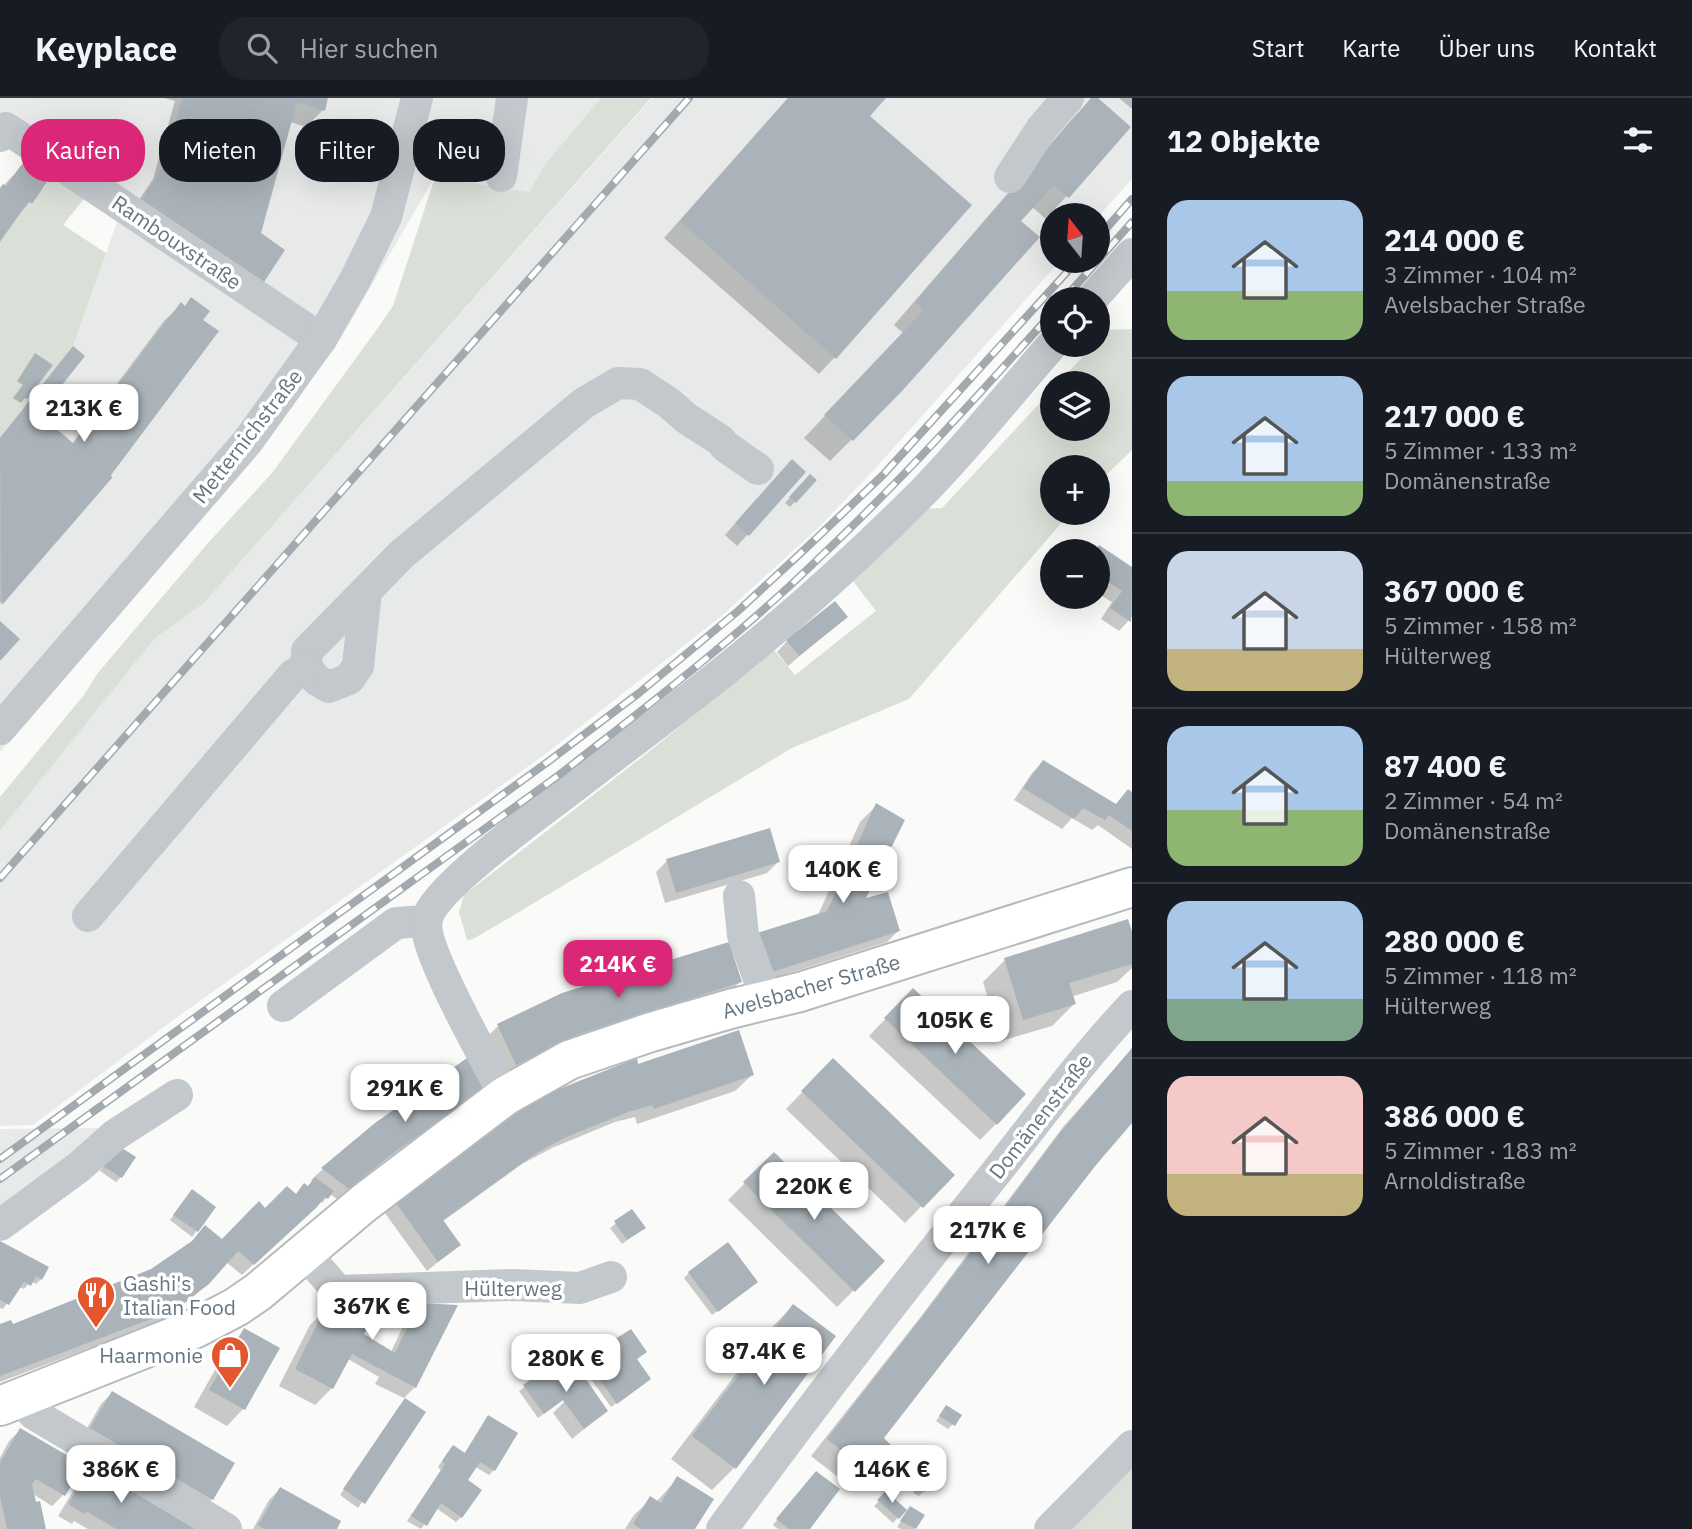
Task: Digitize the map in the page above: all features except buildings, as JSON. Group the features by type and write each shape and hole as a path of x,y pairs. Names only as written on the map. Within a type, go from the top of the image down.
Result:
{"main road":[{"name":"Avelsbacher Straße","path":"10,1402 214,1321 258,1292 364,1203 505,1097 569,1060 596,1049 800,992 1132,887"}],"street":[{"name":"Metternichstraße","path":"0,729 248,441 321,339 355,280 386,217 417,98"},
{"path":"505,148 512,98"},
{"path":"1010,177 1042,128 1068,98"},
{"name":"Rambouxstraße","path":"0,136 6,128 321,339"},
{"path":"1103,287 1132,254"},
{"path":"505,1097 457,1004 427,937 426,921 431,907 450,886 525,824 751,650 832,579 924,490 1041,357"},
{"path":"366,591 358,666 349,679 329,687 317,680 306,668 307,651 402,554 584,403 618,383 640,384 758,469"},
{"path":"88,916 293,675 306,668"},
{"path":"739,896 743,935 766,1000"},
{"path":"283,1006 396,923 426,921"},
{"name":"Domänenstraße","path":"722,1529 950,1228 1092,1049 1132,1006"},
{"path":"0,1225 79,1167 115,1135 177,1094"},
{"name":"Hülterweg","path":"304,1252 338,1291 513,1284 580,1288 611,1277"},
{"path":"10,1402 226,1529"},
{"path":"1050,1529 1132,1446"}],"shaded area":[{"path":"0,98 601,98 545,164 529,192 466,182 505,182 505,119 413,119 413,182 432,182 333,351 0,752 0,439 73,346 123,205 88,182 145,182 145,119 21,119 21,138 0,124"},
{"path":"601,98 651,98 203,604 154,639 0,831 0,797 84,695 97,674 208,543 272,473 393,306 433,182 466,182 529,192 545,164"},
{"path":"652,98 1132,98 1132,179 1110,204 1040,203 1040,273 1049,273 873,471 816,530 718,619 544,755 169,1023 33,1125 0,1126 0,831 154,639 203,604"},
{"path":"47,182 68,182 87,195 63,225 106,253 73,346 0,439 0,242 29,201 32,203"},
{"path":"1132,329 1132,450 1110,471 1110,455 1040,455 1040,525 1060,525 1047,539 1040,539 1040,548 909,699 792,748 514,915 467,940 459,912 464,895 646,754 774,650 795,675 876,611 850,577 919,509 942,508 1040,403 1040,441 1110,441 1110,371 1069,371 1083,357 1110,357 1110,330"},
{"path":"99,1128 11,1212 0,1219 0,1129"},
{"path":"1132,1461 1132,1529 1064,1529"}],"railway":[{"path":"0,878 689,98"},
{"path":"1110,224 1132,199"},
{"path":"1075,287 1132,222"},
{"path":"0,1159 549,761 639,693 738,611 883,475 1066,273"},
{"path":"0,1179 559,775 691,671 787,589 848,530 937,439 1040,326"}],"place":[{"name":"Gashi's Italian Food","path":"96,1329"},
{"name":"Haarmonie","path":"230,1389"}]}
